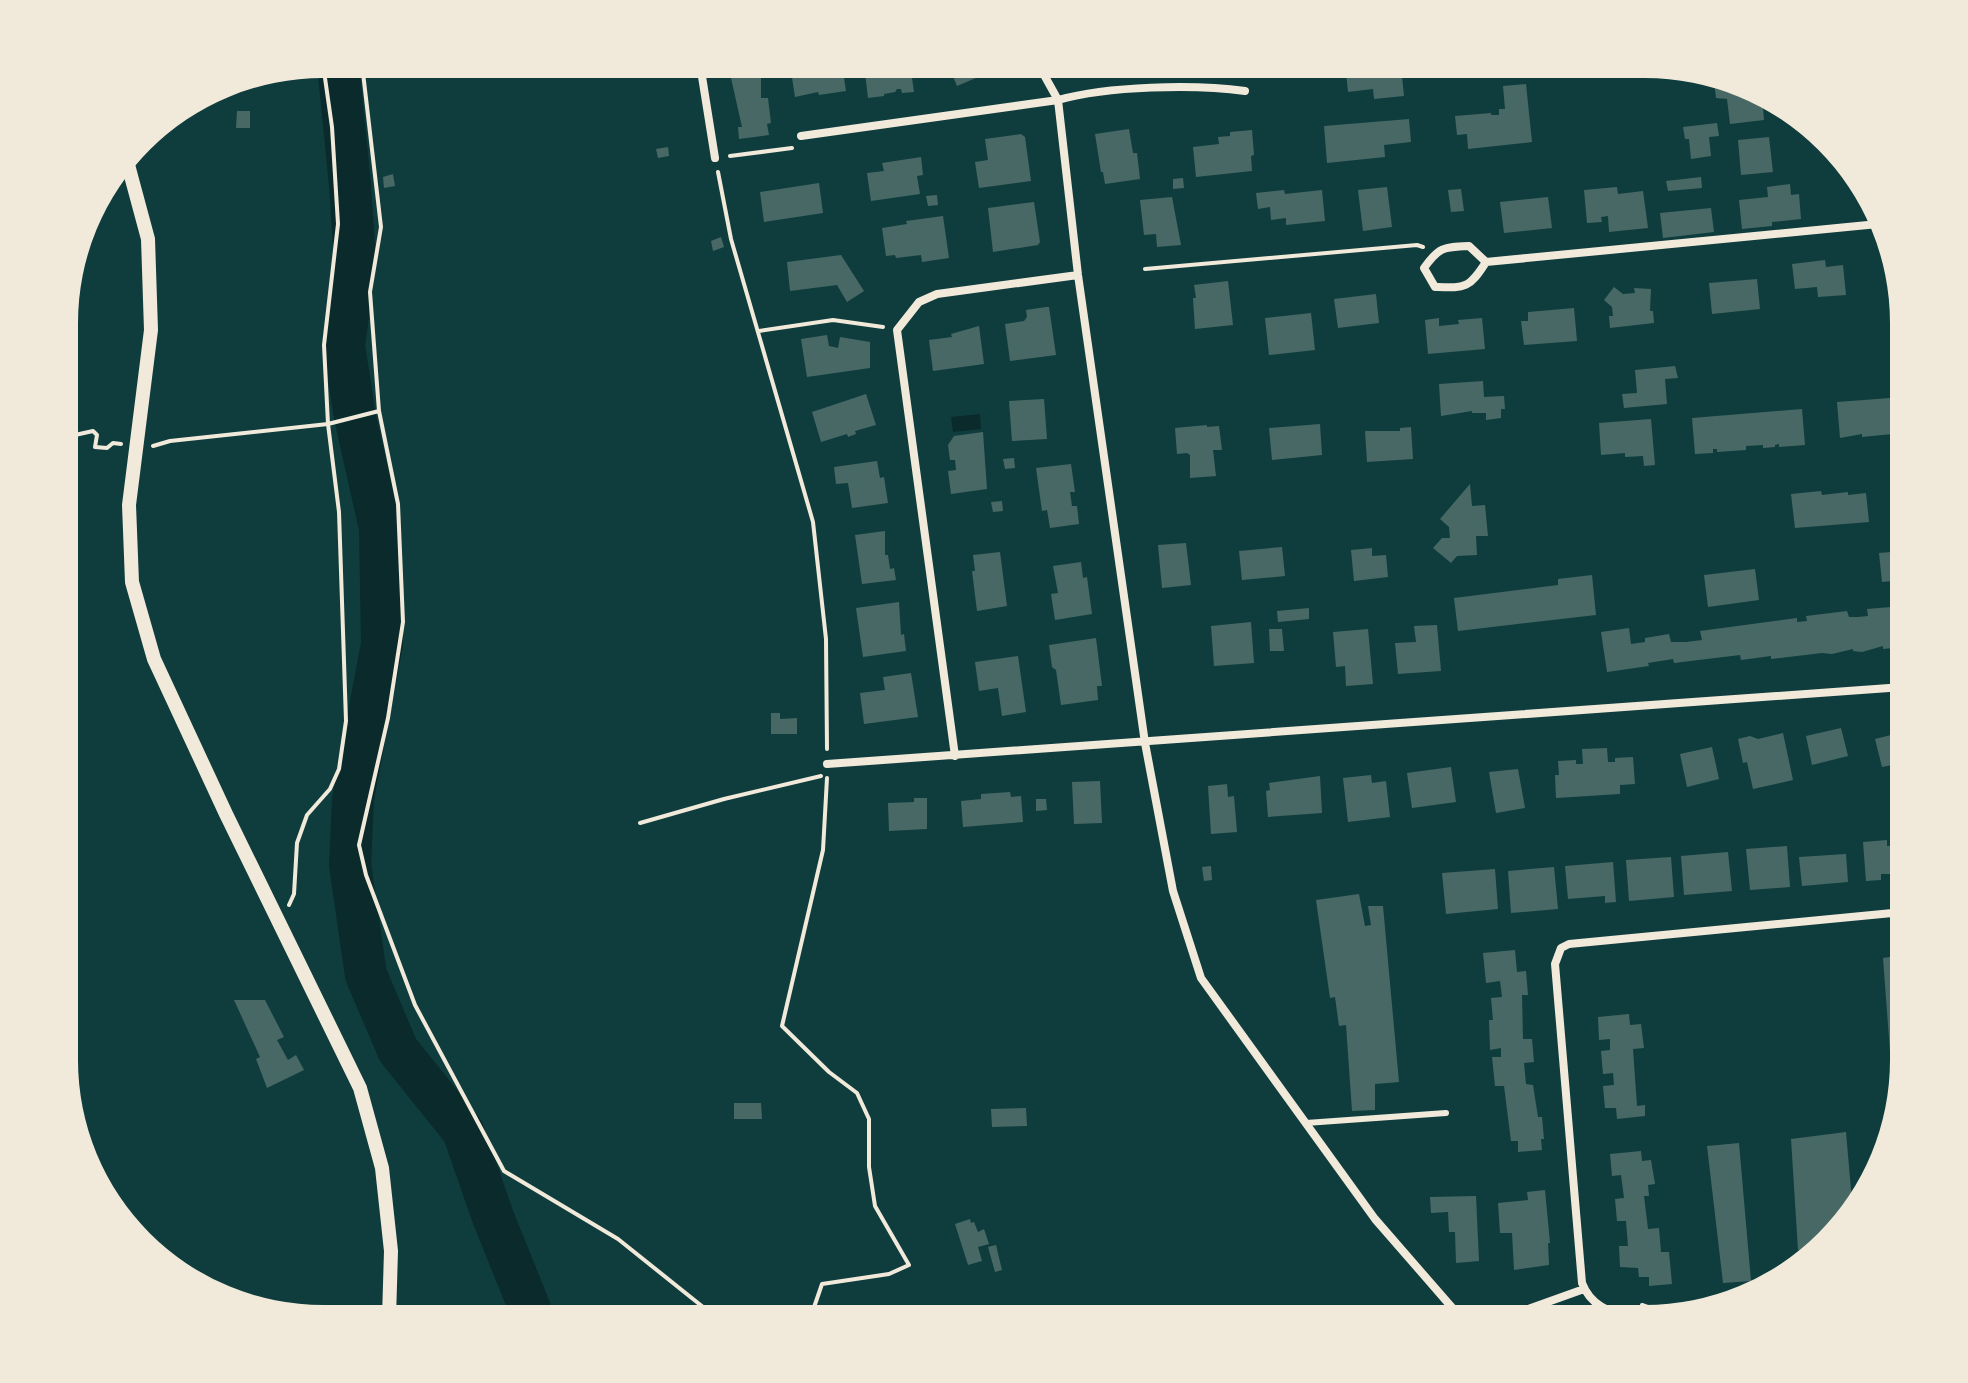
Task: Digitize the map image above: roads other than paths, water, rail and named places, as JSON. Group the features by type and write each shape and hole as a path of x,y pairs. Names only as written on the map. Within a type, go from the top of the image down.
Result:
{"street":[{"path":"702,78 715,158"},
{"path":"1046,79 1058,100 1078,275 1145,743 1173,891 1201,978 1375,1219 1450,1305"},
{"path":"801,136 1058,100 1080,94 1213,86 1245,91"},
{"path":"130,173 148,239 151,330 129,505 132,582 154,659 360,1088 382,1168 391,1251 389,1304"},
{"path":"1486,262 1474,281 1463,287 1435,287 1424,268 1437,250 1448,247 1469,246 1486,262 1869,225"},
{"path":"955,756 897,330 919,302 937,294 1078,275"},
{"path":"827,764 1889,688"},
{"path":"1598,1305 1584,1289 1555,964 1561,948 1569,944 1889,913"},
{"path":"1539,1305 1584,1289"}],"lane":[{"path":"1306,1123 1446,1113"}],"water":[{"path":"980,414 981,429 953,432 951,417"}],"waterway":[{"path":"339,78 355,261 344,346 355,417 380,528 382,644 353,799 350,865 366,975 398,1050 463,1131 528,1304"}]}
